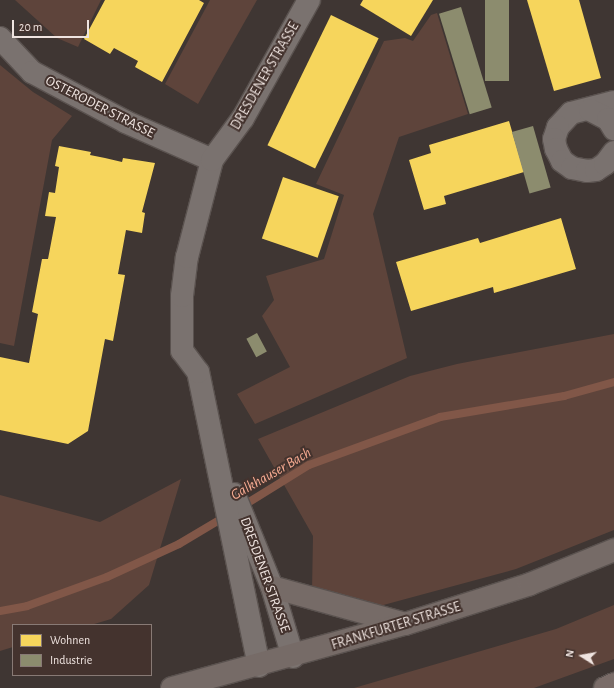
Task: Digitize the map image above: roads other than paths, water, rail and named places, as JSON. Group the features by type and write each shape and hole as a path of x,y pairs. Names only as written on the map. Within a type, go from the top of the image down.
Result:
{"highway":[{"path":"605,688 614,684"}],"main road":[{"name":"FRANKFURTER STRASSE","path":"172,688 259,666 405,624 530,584 614,550"},
{"path":"272,587 405,624"}],"street":[{"name":"DRESDENER STRASSE","path":"259,666 216,450 198,372 182,351 182,296 187,257 212,160 243,118 309,0"},
{"name":"OSTERODER STRASSE","path":"0,38 32,72 126,122 212,160"},
{"path":"614,102 590,110 571,114 558,127 554,139 556,149 562,161 572,168 587,171 605,164 614,152"},
{"path":"590,110 608,119 614,129"},
{"name":"DRESDENER STRASSE","path":"216,450 272,587 293,656"}],"waterway":[{"name":"Galkhauser Bach","path":"241,507 309,465 440,417 564,396 614,382"},
{"name":"Galkhauser Bach","path":"0,611 27,606 107,577 179,544 226,516"}]}
